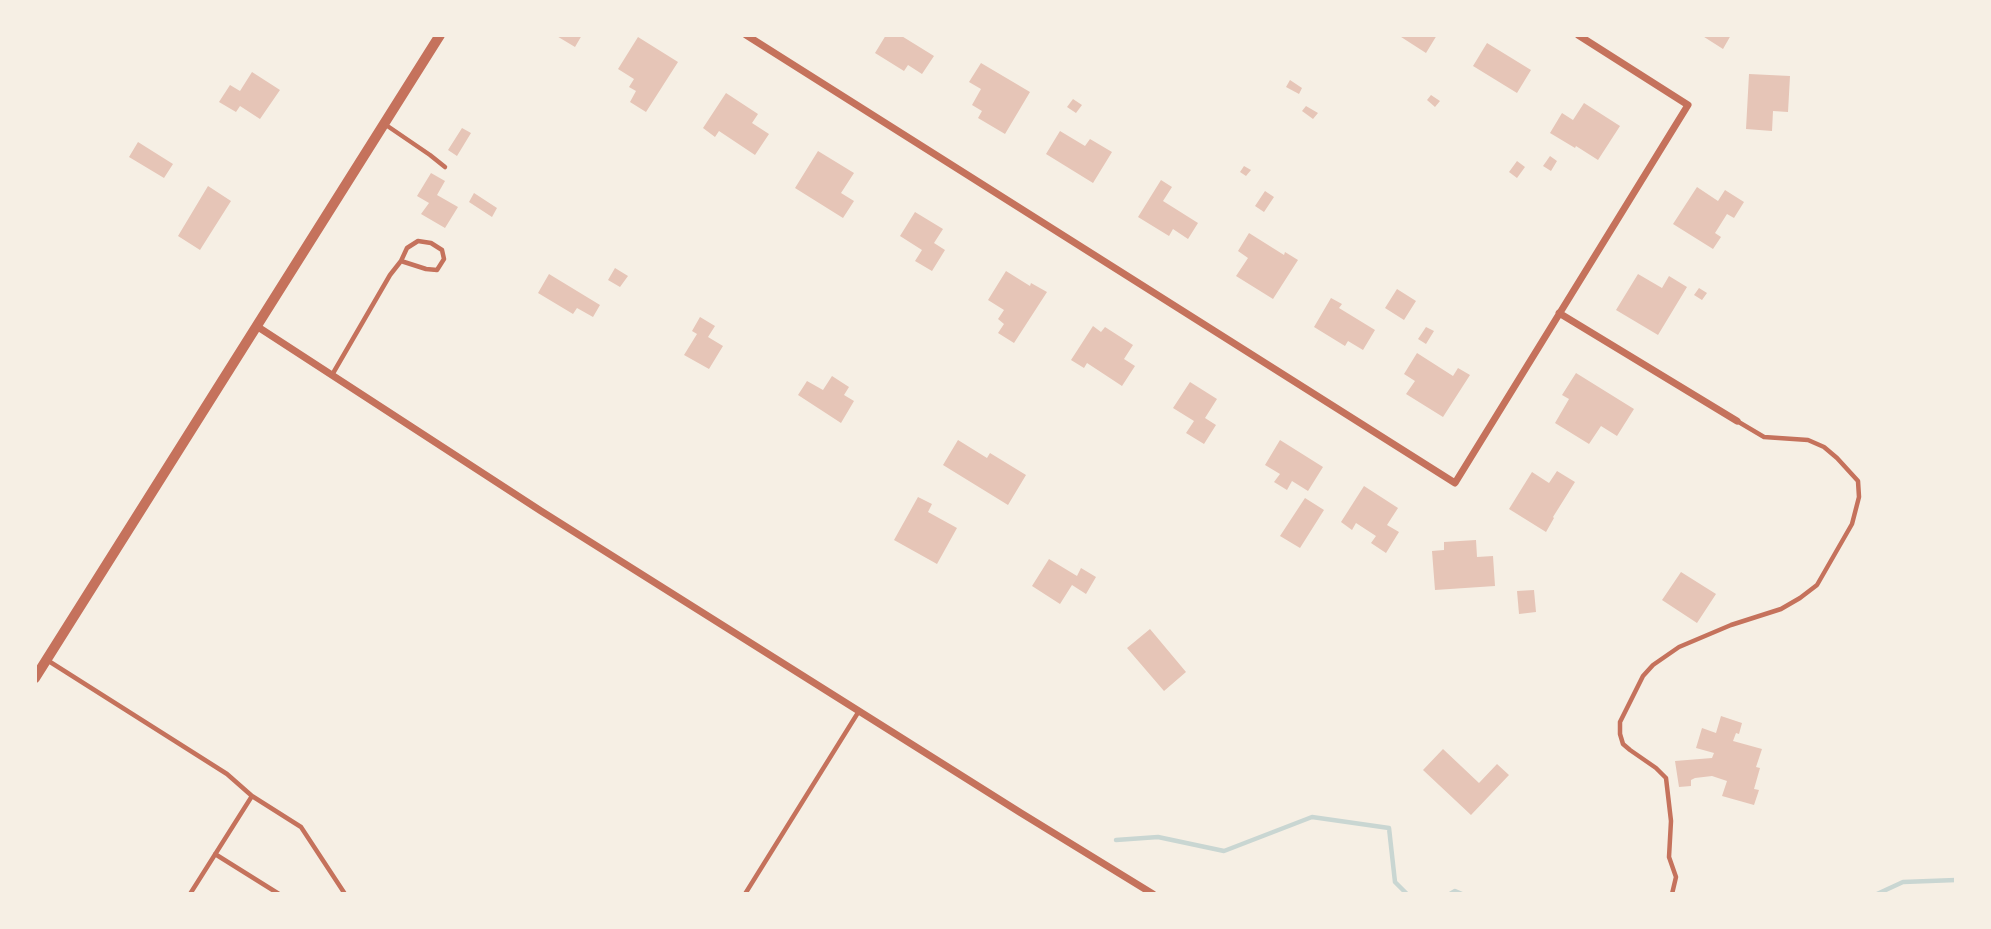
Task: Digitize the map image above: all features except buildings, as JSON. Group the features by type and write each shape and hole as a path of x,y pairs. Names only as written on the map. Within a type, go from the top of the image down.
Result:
{"street":[{"path":"35,678 440,35"},
{"path":"746,35 1455,483 1688,105 1578,35"},
{"path":"1559,313 1737,421"},
{"path":"258,327 531,505 1153,894"}],"lane":[{"path":"384,124 445,167"},
{"path":"332,375 407,248 418,241 431,243 442,250 444,260 437,270 426,270 401,261"},
{"path":"1672,894 1676,877 1669,857 1671,821 1666,778 1623,744 1620,722 1643,676 1661,659 1689,642 1781,609 1817,585 1852,524 1859,497 1857,481 1825,447 1808,440 1764,437 1737,421"},
{"path":"47,660 228,774 252,796 301,827 345,894"},
{"path":"745,894 859,711"},
{"path":"190,894 252,796"},
{"path":"215,855 279,894"}],"waterway":[{"path":"1116,840 1158,837 1224,851 1312,817 1389,828 1395,882 1407,894"},
{"path":"1877,894 1903,882 1956,880"},
{"path":"1450,894 1455,891 1462,894"}]}
